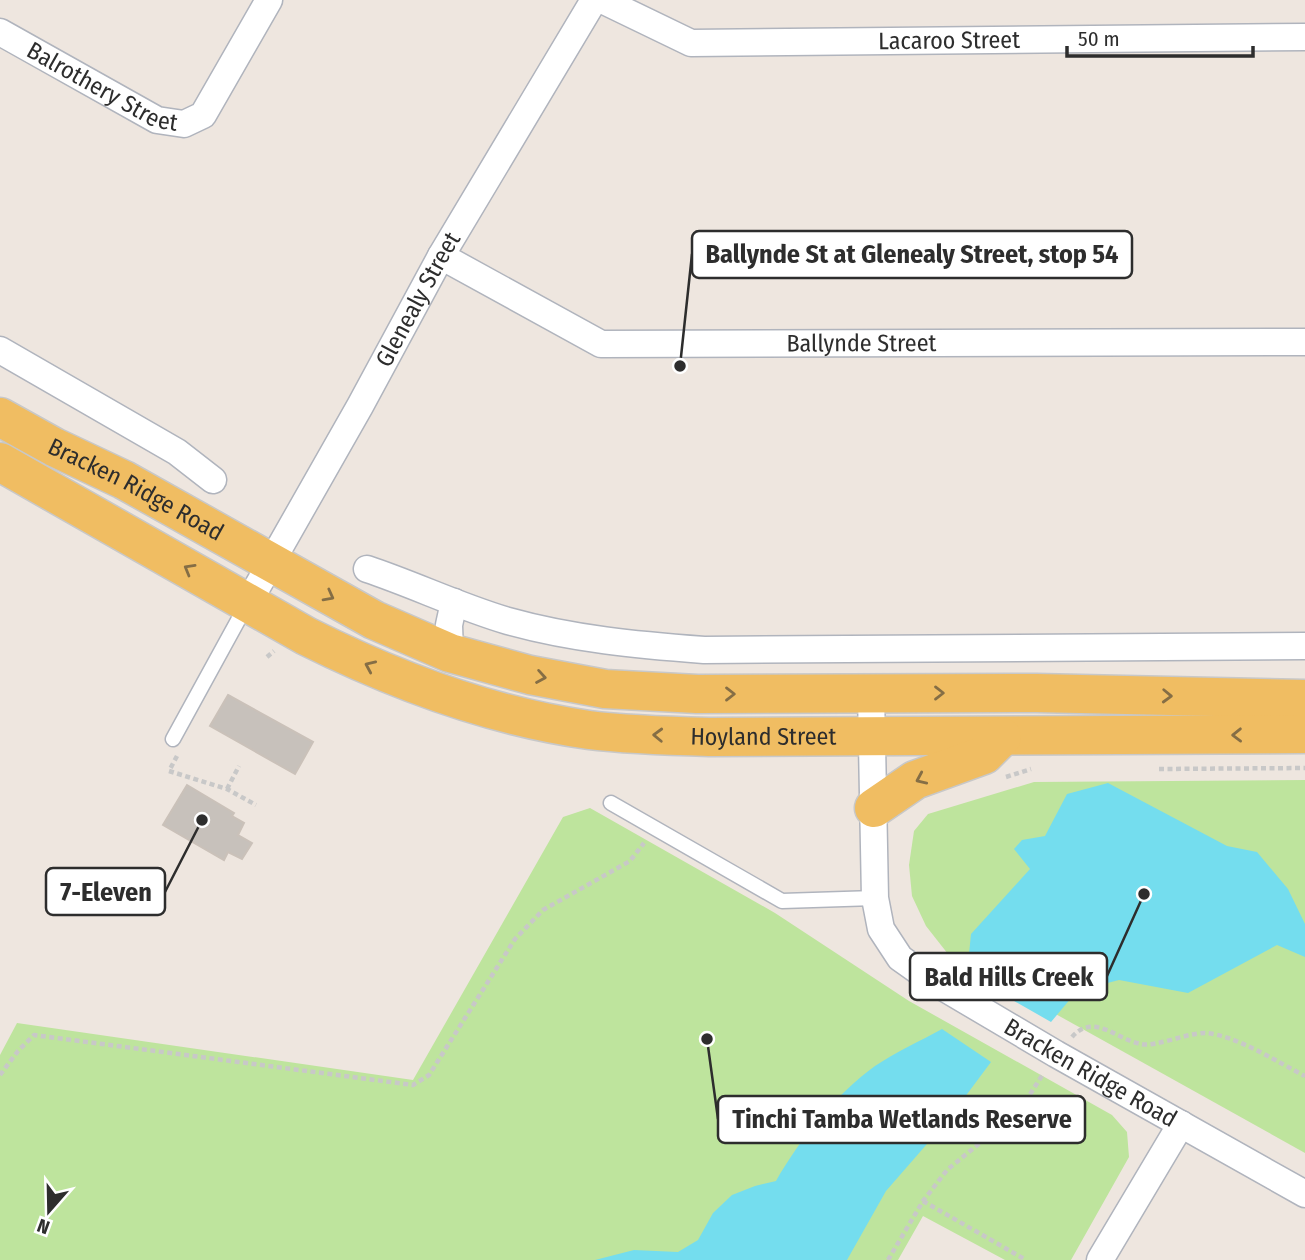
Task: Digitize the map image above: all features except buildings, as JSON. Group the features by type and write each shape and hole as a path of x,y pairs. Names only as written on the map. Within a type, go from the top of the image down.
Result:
{"main road":[{"name":"Bracken Ridge Road","path":"0,417 54,447 124,480 270,563"},
{"name":"Bracken Ridge Road","path":"0,462 248,603"},
{"name":"Hoyland Street","path":"270,563 374,620 450,653 530,676 626,691 697,694 1036,693 1305,699"},
{"name":"Hoyland Street","path":"248,603 306,636 392,677 433,692 588,730 712,737 1305,734"},
{"path":"874,808 915,780 984,754 1002,737"}],"street":[{"name":"Balrothery Street","path":"0,32 158,120 184,124 203,115 269,0"},
{"name":"Glenealy Street","path":"248,603 360,406 441,256 594,0"},
{"name":"Lacaroo Street","path":"602,0 691,43 1305,37"},
{"name":"Ballynde Street","path":"441,256 601,344 1305,342"},
{"name":"Bracken Ridge Road","path":"0,350 177,452 212,480"},
{"path":"368,569 507,621 607,641 704,650 1305,646"},
{"path":"450,653 449,625 454,602"},
{"name":"Bracken Ridge Road","path":"871,693 875,898 881,929 900,958 1056,1054 1305,1194"},
{"path":"1100,1260 1181,1124"}],"lane":[{"path":"177,743 248,603"},
{"path":"611,803 782,901 875,898"}],"path":[{"path":"177,743 169,772 227,789 256,805"},
{"path":"227,789 239,766"},
{"path":"1153,769 1305,768"},
{"path":"1004,778 1029,769 1043,769"},
{"path":"0,1075 34,1035 413,1085 429,1075 515,939 543,910 629,861 655,828"},
{"path":"1071,1038 1077,1031 1100,1026 1145,1045 1206,1033 1236,1042 1305,1076"},
{"path":"888,1260 923,1201 947,1170 1020,1110 1046,1069"},
{"path":"923,1201 1026,1260"}],"green space":[{"path":"1305,780 1305,1153 948,954 926,926 912,896 909,865 914,831 928,814 1034,782"},
{"path":"590,808 775,913 909,1001 1112,1115 1127,1132 1129,1157 1071,1260 1005,1260 923,1216 898,1260 0,1260 0,1055 17,1023 413,1080 563,817"}],"water":[{"path":"1108,783 1227,846 1257,852 1288,889 1305,924 1305,957 1277,945 1188,993 1119,980 1077,991 1051,1022 967,974 971,934 1030,869 1014,849 1022,840 1045,836 1067,794"},
{"path":"942,1029 991,1062 947,1121 886,1191 847,1260 595,1260 634,1250 678,1252 698,1240 713,1213 732,1195 776,1181 820,1118 861,1077 891,1056"}],"place":[{"name":"Ballynde St at Glenealy Street, stop 54","path":"680,366"},
{"name":"7-Eleven","path":"202,820"},
{"name":"Bald Hills Creek","path":"1144,894"},
{"name":"Tinchi Tamba Wetlands Reserve","path":"707,1039"}]}
